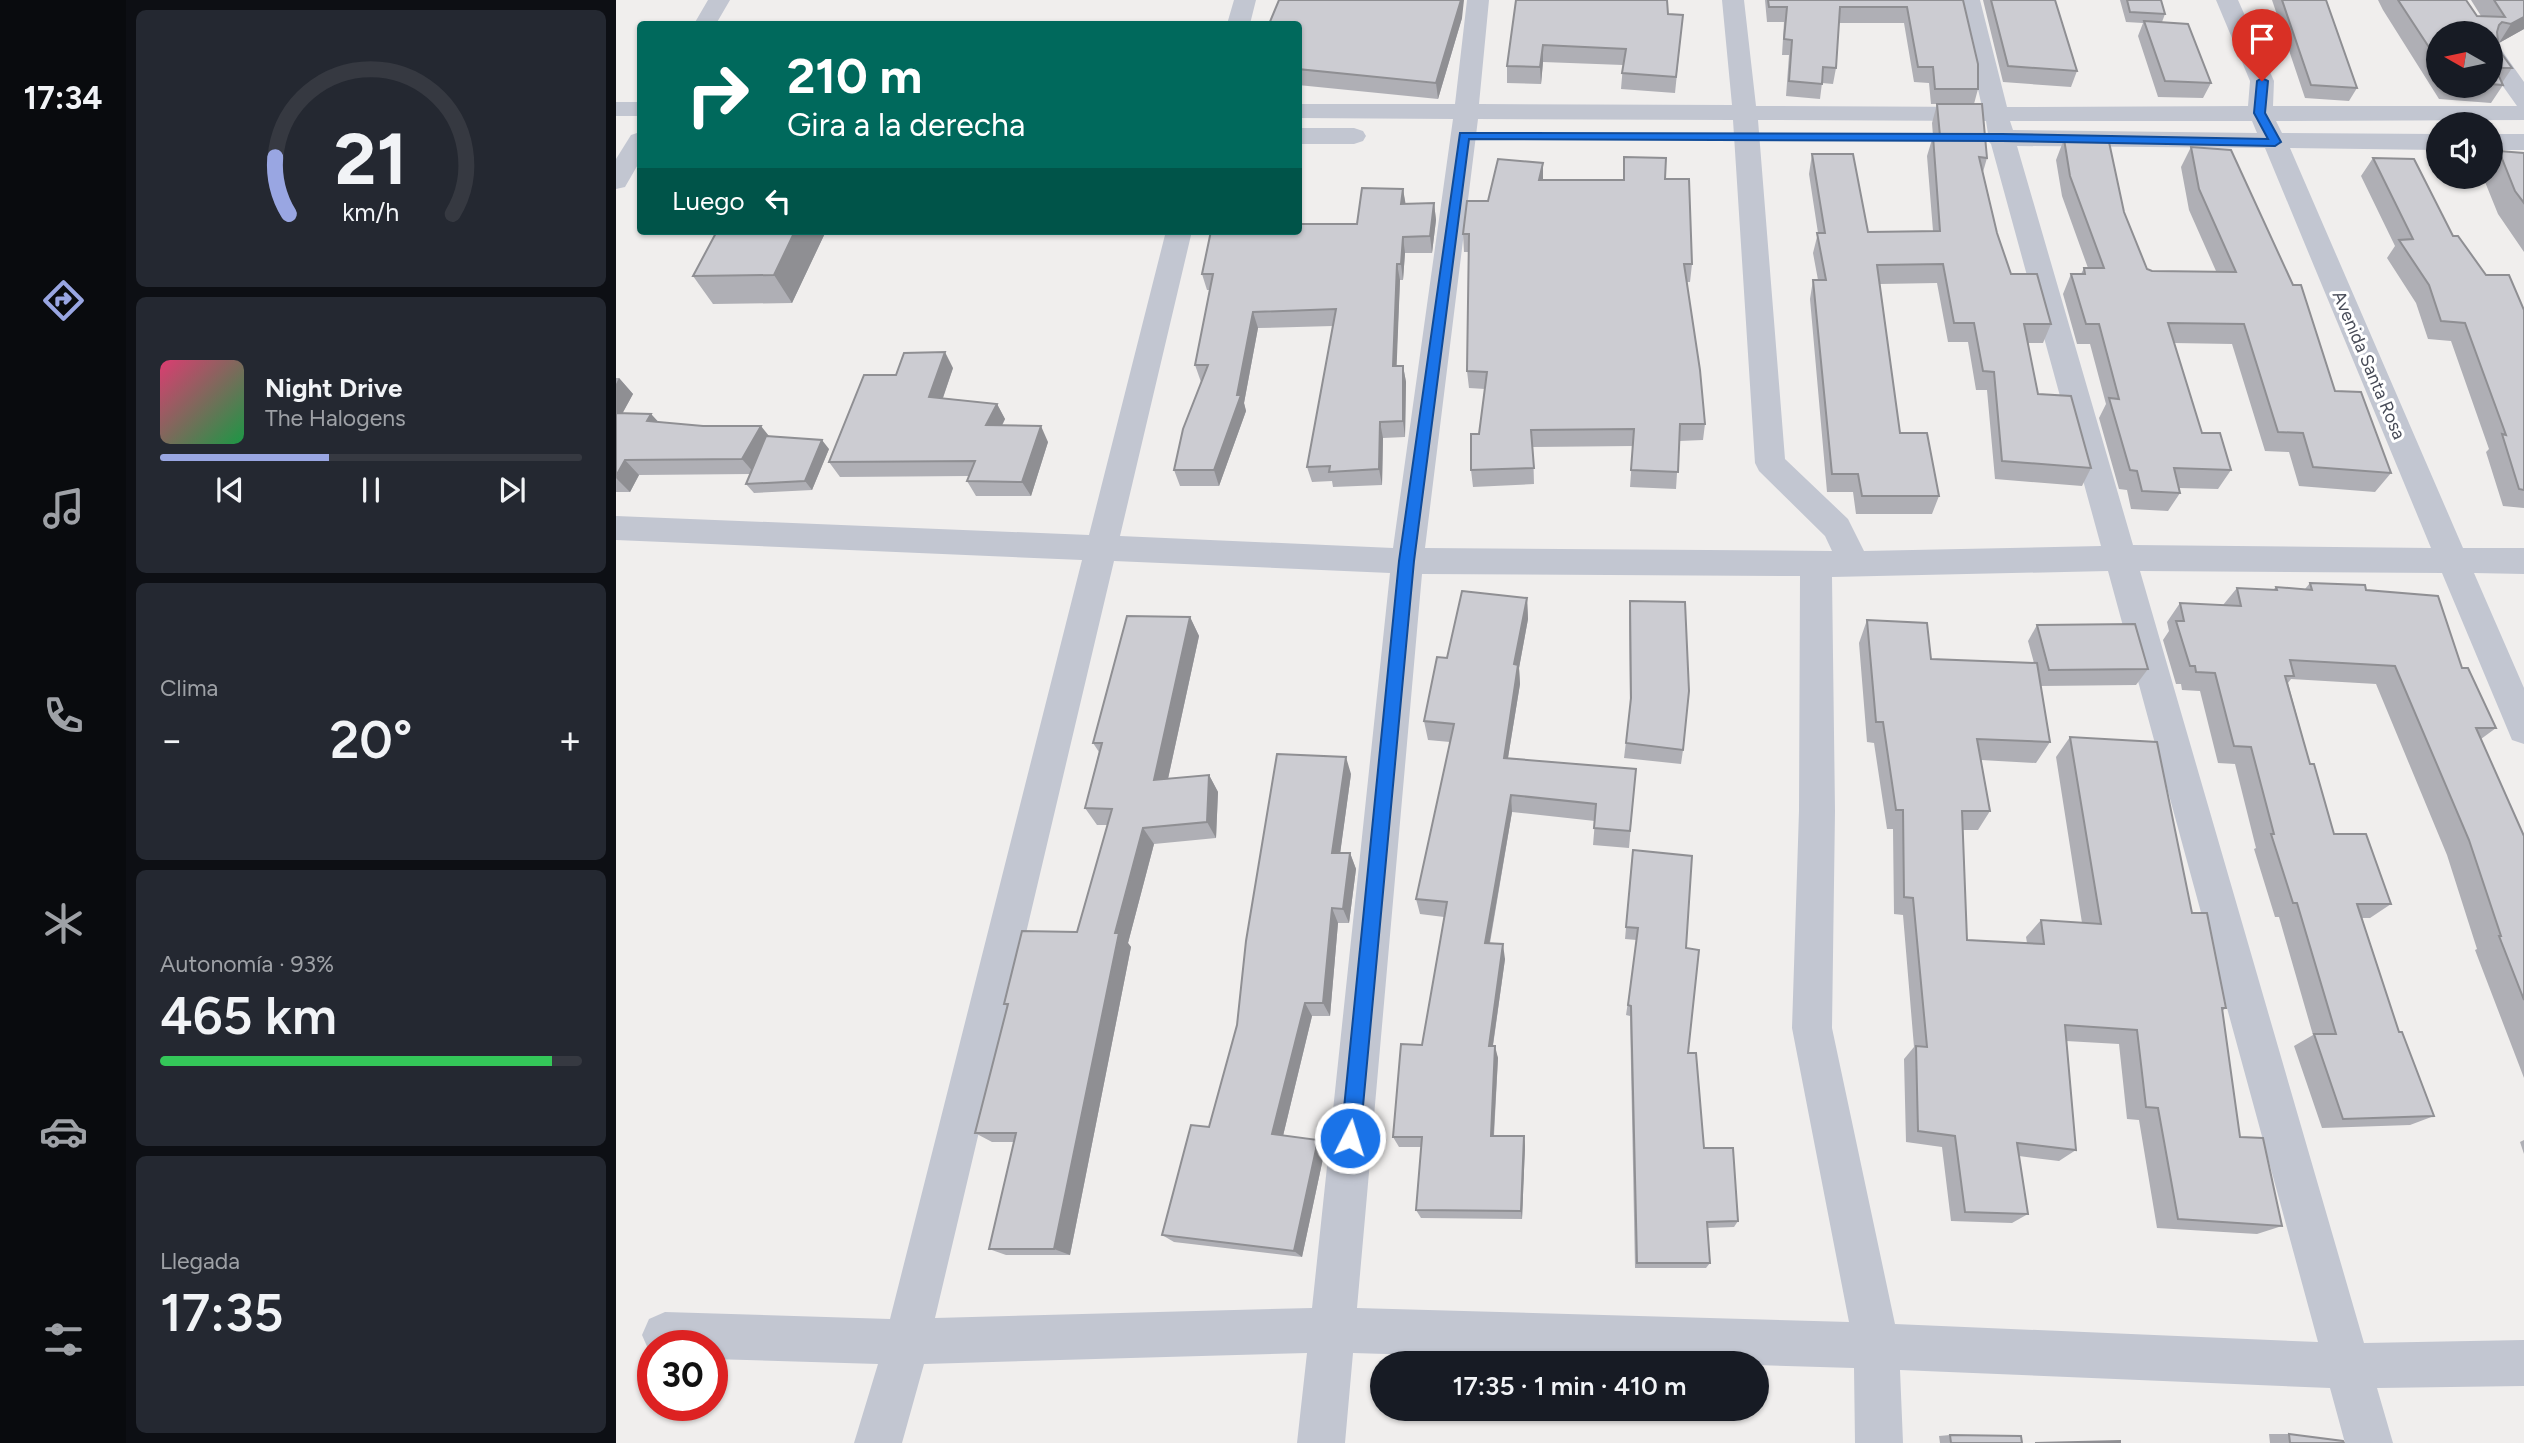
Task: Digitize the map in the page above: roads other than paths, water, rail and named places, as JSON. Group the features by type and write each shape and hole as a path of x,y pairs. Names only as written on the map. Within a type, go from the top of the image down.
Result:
{"street":[{"path":"707,21 719,0"},
{"path":"1240,21 1245,0"},
{"path":"1321,1443 1407,561 1455,128 1478,0"},
{"path":"1733,0 1770,463 1837,528 1817,811 1812,1028 1853,1221 1876,1346 1879,1443"},
{"path":"1969,0 1992,130 2122,558 2369,1443"},
{"name":"Avenida Santa Rosa","path":"2227,0 2262,81 2260,113 2275,142 2524,729"},
{"path":"2503,69 2524,100"},
{"path":"616,109 637,109"},
{"path":"1302,111 1455,128 1651,136"},
{"path":"1992,130 2260,113 2524,113"},
{"path":"1455,128 1992,130 2275,142 2426,142"},
{"path":"616,134 637,133"},
{"path":"1302,136 1381,135"},
{"path":"2503,142 2524,142"},
{"path":"616,181 637,145"},
{"path":"878,1443 907,1342 1178,235"},
{"path":"616,528 1407,561 1835,564 2122,558 2524,561"},
{"path":"728,1337 907,1342 1332,1330 1876,1346 2346,1366 2524,1363"}]}
